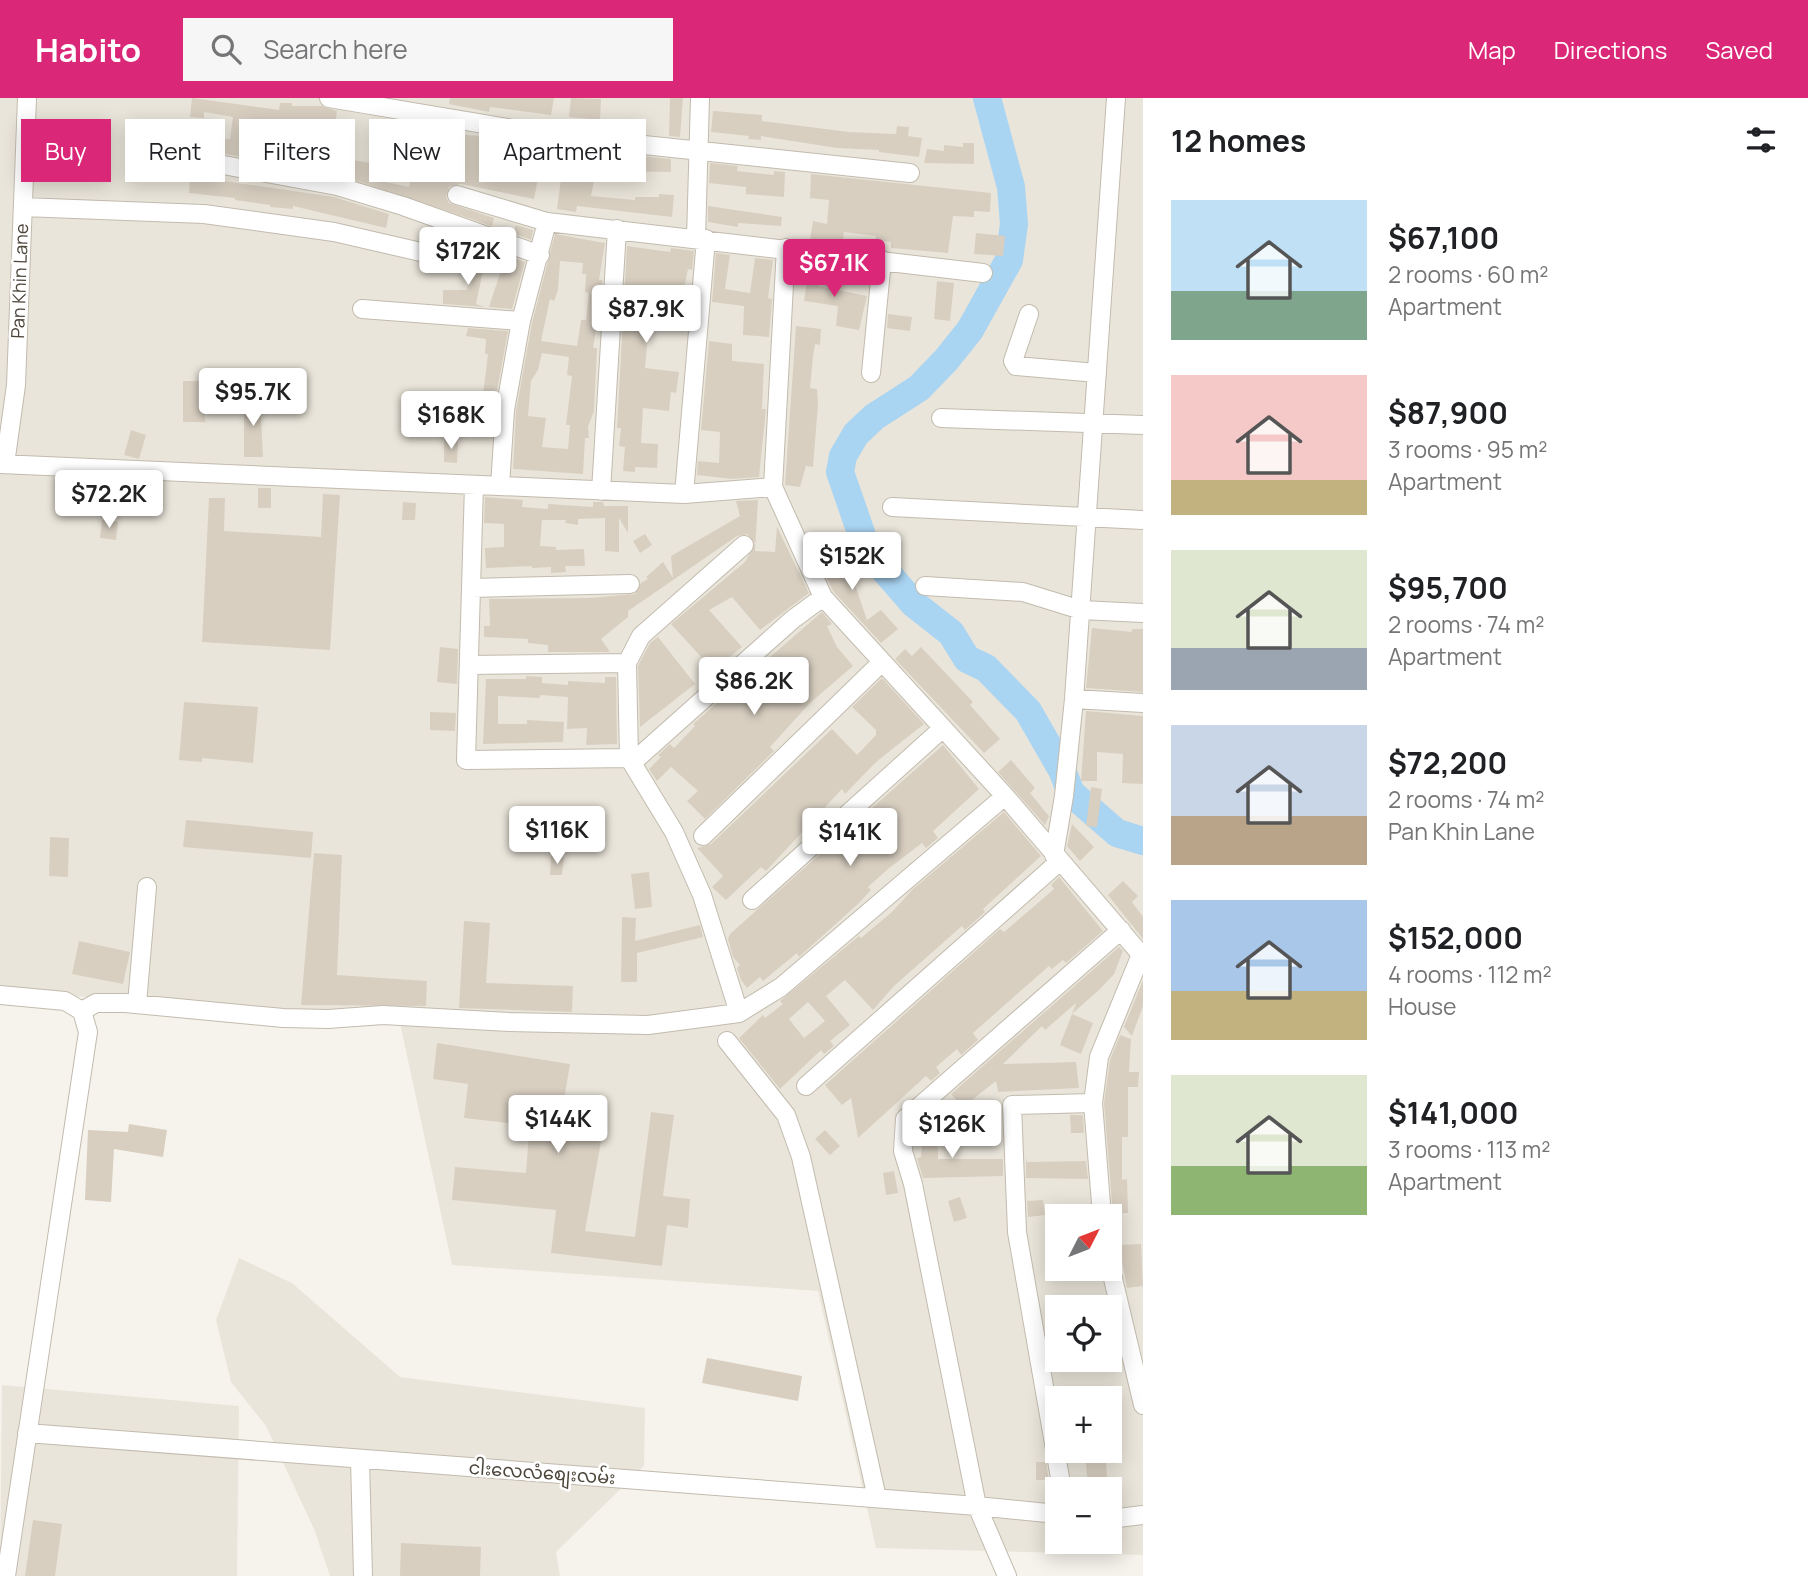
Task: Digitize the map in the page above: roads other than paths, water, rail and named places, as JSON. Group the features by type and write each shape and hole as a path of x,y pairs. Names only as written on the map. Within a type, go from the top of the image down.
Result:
{"street":[{"name":"Pan Khin Lane","path":"3,464 16,385 27,98"},
{"path":"329,98 549,135 910,173"},
{"path":"684,494 701,238 700,98"},
{"path":"806,1086 1057,858 1074,699 1116,98"},
{"path":"225,165 337,186 540,255"},
{"path":"457,195 547,222 786,247 983,272"},
{"path":"23,207 204,215 334,232 460,261 468,257 476,232"},
{"path":"500,486 505,410 521,321 547,222"},
{"path":"601,491 617,229"},
{"path":"786,247 773,487 822,597 1005,796 1121,930 1140,957 1099,1057 1093,1103 1101,1204"},
{"path":"871,373 882,260"},
{"path":"362,309 521,321"},
{"path":"1029,314 1013,361 1016,366 1097,373"},
{"path":"941,418 1143,425"},
{"path":"3,464 684,494 773,487"},
{"path":"474,485 466,760 631,760 822,597"},
{"path":"892,508 1143,520"},
{"path":"739,1013 702,895 674,832 631,760 627,663 641,636 744,545"},
{"path":"471,588 630,583"},
{"path":"925,586 1023,592 1080,610 1143,613"},
{"path":"703,836 882,662"},
{"path":"469,665 627,663"},
{"path":"1074,699 1143,703"},
{"path":"752,900 943,728"},
{"path":"82,1011 96,1003 137,1004 284,1018 328,1019 383,1015 509,1023 648,1025 739,1013 781,987 1005,796"},
{"path":"137,1004 147,887"},
{"path":"1007,1576 977,1506 913,1184 903,1151 905,1119 1121,930"},
{"path":"0,995 65,1001 82,1011 88,1032 6,1576"},
{"path":"727,1041 786,1115 801,1157 877,1498"},
{"path":"1060,1477 1017,1232 1012,1105 1093,1103"},
{"path":"1114,1281 1143,1405"},
{"name":"ငါးလေလံစျေးလမ်း","path":"27,1433 1045,1513"},
{"path":"360,1459 363,1576"},
{"path":"1122,1518 1143,1516"}],"waterway":[{"path":"987,98 1011,187 1014,224 1009,260 970,330 919,388 874,417 856,434 843,456 840,472 867,550 914,604 951,633 967,659 986,668 1028,711 1062,770 1071,793 1117,833 1143,841"}]}
